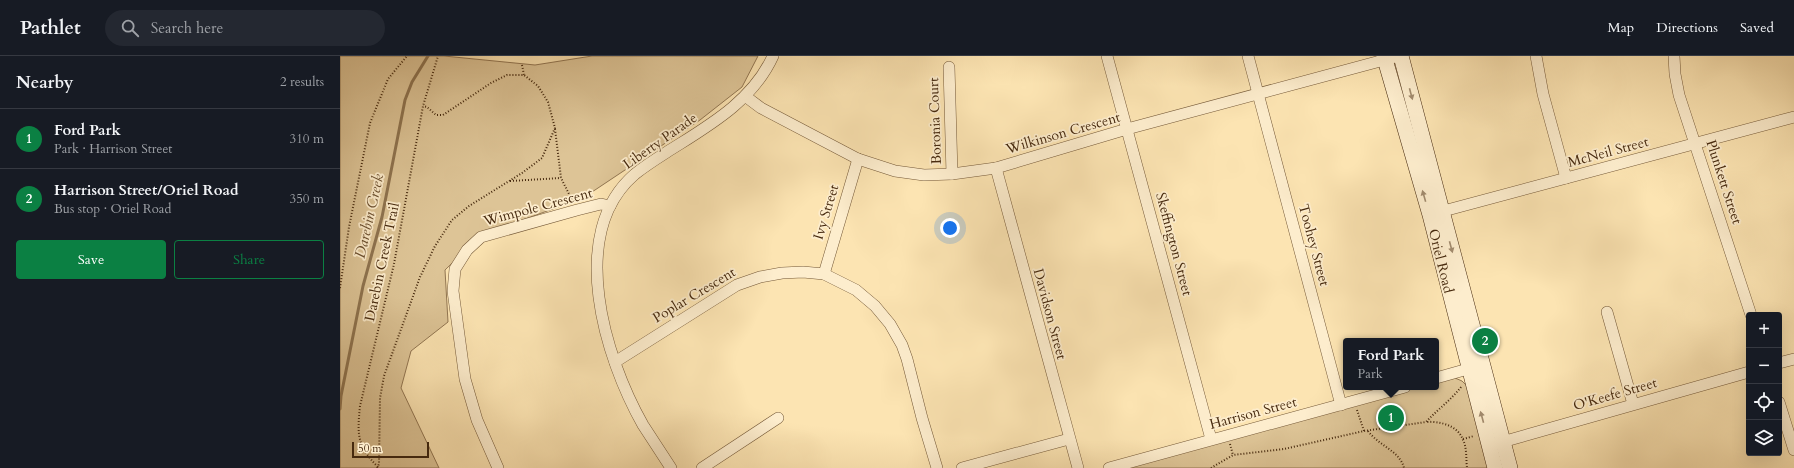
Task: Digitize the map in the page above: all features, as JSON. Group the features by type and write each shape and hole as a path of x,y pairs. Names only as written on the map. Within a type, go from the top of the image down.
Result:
{"main road":[{"name":"Oriel Road","path":"1392,57 1436,214 1484,365 1496,444 1495,468"},
{"name":"Oriel Road","path":"1436,214 1467,376 1496,444 1510,468"}],"street":[{"name":"Liberty Parade","path":"671,468 643,424 615,362 604,325 597,271 603,221 620,189 635,174 729,111 746,96 768,67 773,56"},
{"name":"Skeffington Street","path":"1107,56 1211,439"},
{"name":"Toohey Street","path":"1248,56 1341,405"},
{"path":"1536,56 1543,94 1566,178"},
{"name":"Plunkett Street","path":"1674,56 1675,74 1679,95 1750,312"},
{"name":"Wilkinson Crescent","path":"746,96 761,108 858,159 894,171 924,175 952,174 996,168 1127,129 1392,57"},
{"name":"Boronia Court","path":"949,67 952,174"},
{"name":"McNeil Street","path":"1436,214 1794,117"},
{"name":"Ivy Street","path":"824,274 858,159"},
{"name":"Davidson Street","path":"996,168 1078,468"},
{"name":"Wimpole Crescent","path":"498,468 477,420 465,379 453,292 455,269 467,250 481,238 601,204 610,206"},
{"name":"Poplar Crescent","path":"615,362 737,285 760,276 782,273 803,272 824,274 856,290 875,306 890,324 902,345 907,359 937,468"},
{"path":"1607,312 1633,404"},
{"path":"1782,363 1794,360"},
{"path":"1439,378 1467,376 1484,365"},
{"name":"O'Keefe Street","path":"1496,444 1746,373"},
{"name":"Harrison Street","path":"1109,468 1394,390"},
{"path":"1782,412 1794,450"},
{"path":"702,468 778,418"},
{"path":"962,468 1069,439"}],"path":[{"path":"340,288 349,227 370,123 388,79 407,56"},
{"name":"Darebin Creek Trail","path":"378,468 368,458 362,449 358,430 360,406 394,264 423,106 438,56"},
{"path":"522,66 524,75"},
{"path":"423,106 427,107 436,115 443,115 491,83 507,75 524,75 538,86 548,102 555,128 561,178 577,210"},
{"path":"378,468 380,398 384,376 420,277 435,246 452,220 469,206 542,158 555,128"},
{"path":"509,181 561,178"},
{"path":"1426,422 1436,410 1456,394 1467,376"},
{"path":"1211,468 1233,455 1284,449 1368,431 1438,421 1452,427 1463,439 1467,468"},
{"path":"1368,431 1380,444 1401,459 1404,468"}],"shaded area":[{"path":"340,56 444,56 535,65 592,56 758,56 742,87 700,120 583,198 481,235 445,270 448,322 411,351 401,388 439,468 340,468"},
{"path":"1455,378 1462,381 1468,387 1489,468 1124,468 1408,390 1439,390 1439,381"}],"waterway":[{"name":"Darebin Creek","path":"340,409 341,396 363,286 382,217 405,100 412,82 428,56"}],"place":[{"name":"Harrison Street/Oriel Road","path":"1485,341"},
{"name":"Ford Park","path":"1391,418"}]}
